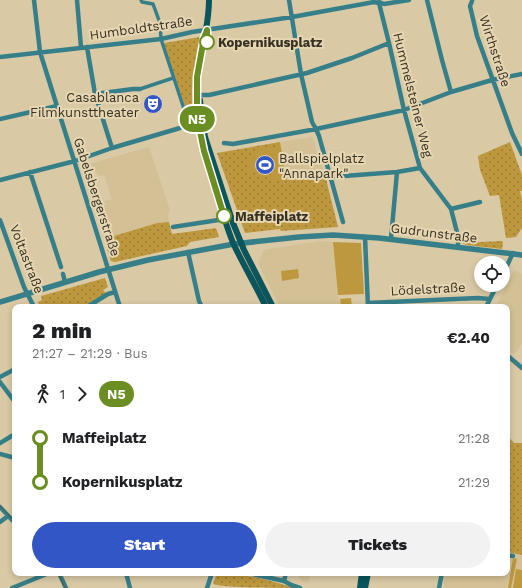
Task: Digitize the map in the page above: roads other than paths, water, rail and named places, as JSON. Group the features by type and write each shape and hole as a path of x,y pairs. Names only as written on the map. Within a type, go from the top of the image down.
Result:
{"main road":[{"path":"209,0 207,30 208,38 201,74 200,95 201,117 205,137 241,243 272,304"},
{"path":"207,30 204,38 197,77 197,117 204,151 234,244 264,304"},
{"path":"360,588 362,576"},
{"path":"366,588 368,576"}],"street":[{"name":"Gabelsbergerstraße","path":"34,0 40,52 119,304"},
{"path":"77,0 81,47"},
{"path":"141,0 142,2 153,4 160,23 161,39 189,124"},
{"path":"289,0 300,74 312,122 319,136 343,222"},
{"name":"Humboldtstraße","path":"0,57 161,39 374,2 384,4 409,0"},
{"path":"427,0 451,92"},
{"name":"Wirthstraße","path":"472,0 470,6 476,36 522,154"},
{"name":"Hummelsteiner Weg","path":"379,2 404,110 420,168 451,209 458,236 458,247"},
{"path":"200,95 209,95 300,74 352,58 389,43"},
{"path":"87,47 95,94 112,148"},
{"path":"224,143 233,144 316,129 404,110 451,92 492,80 522,74"},
{"path":"95,94 140,89 173,78"},
{"path":"0,119 57,106"},
{"path":"0,180 74,161 180,128"},
{"path":"331,177 397,172 420,168"},
{"path":"30,172 61,267"},
{"path":"391,239 397,172"},
{"path":"451,209 480,202"},
{"path":"173,227 225,219"},
{"name":"Voltastraße","path":"0,220 33,304"},
{"name":"Gudrunstraße","path":"241,243 309,236 343,235 391,239 522,255"},
{"path":"365,237 368,304"},
{"path":"0,302 109,269 188,252 241,243"},
{"path":"188,252 200,304"},
{"path":"510,259 513,253"},
{"path":"63,274 65,282"},
{"path":"91,304 108,294 115,292"},
{"path":"487,304 493,292"},
{"name":"Lödelstraße","path":"384,304 478,298 489,299"},
{"path":"510,358 522,368"},
{"path":"0,376 12,370"},
{"path":"0,382 12,398"},
{"path":"0,443 12,436"},
{"path":"0,454 12,457"},
{"path":"0,507 12,520"},
{"path":"0,522 8,516"},
{"path":"12,588 41,576"},
{"path":"60,576 66,588"},
{"path":"127,576 130,588"},
{"path":"207,588 211,576"},
{"path":"262,576 284,581 300,588"},
{"path":"284,581 285,576"},
{"path":"439,588 441,576"}],"tram line":[{"path":"0,506 12,519"},
{"path":"59,576 65,588"}],"place":[{"name":"Kopernikusplatz","path":"207,42"},
{"name":"Casablanca Filmkunsttheater","path":"153,104"},
{"name":"Ballspielplatz \"Annapark\"","path":"265,165"},
{"name":"Maffeiplatz","path":"224,216"}]}
